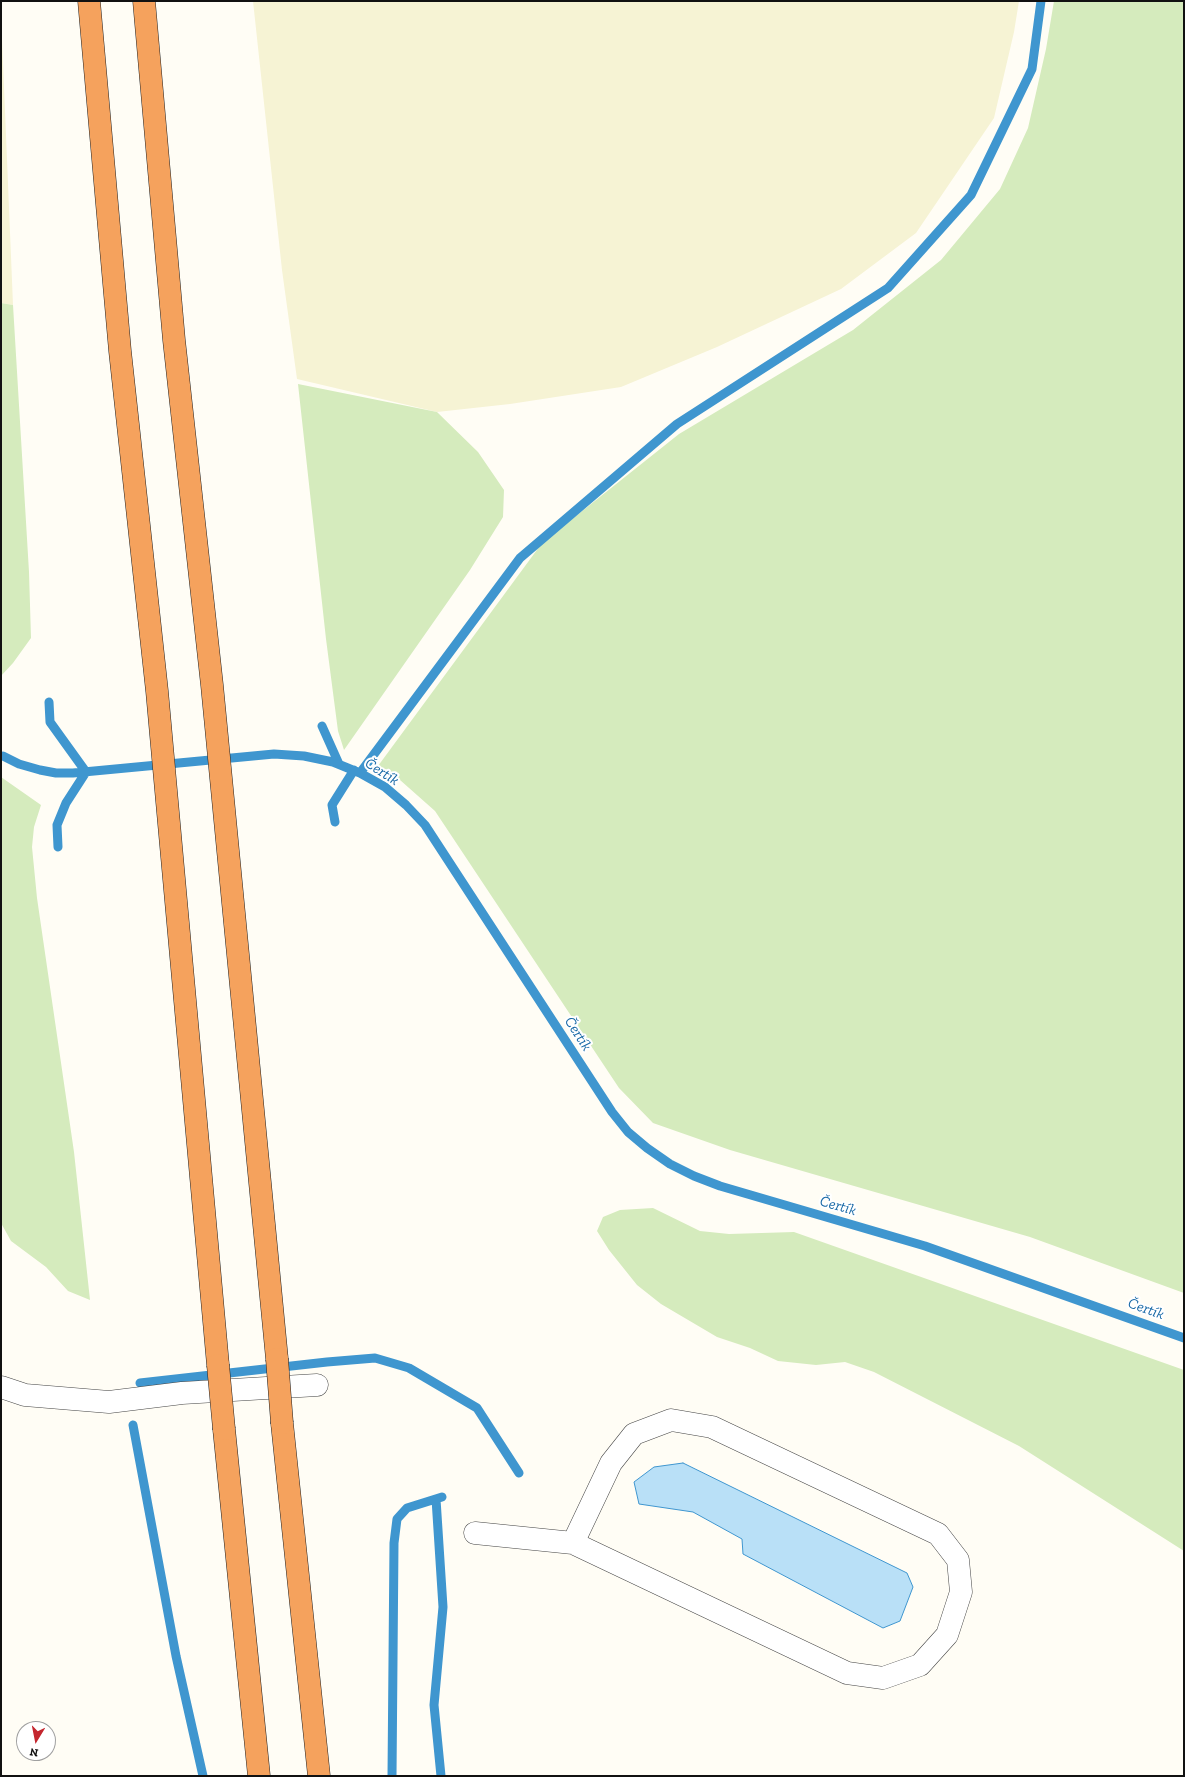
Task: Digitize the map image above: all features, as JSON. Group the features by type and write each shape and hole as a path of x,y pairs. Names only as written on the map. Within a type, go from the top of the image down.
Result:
{"highway":[{"path":"89,1 120,351 157,690 224,1429 259,1776"},
{"path":"144,1 174,340 212,685 282,1423 319,1776"}],"lane":[{"path":"1,1387 25,1395 109,1402 182,1393 317,1385"},
{"path":"475,1533 572,1543 847,1673 883,1678 920,1665 947,1635 961,1592 958,1560 938,1534 712,1427 671,1420 634,1434 611,1463 572,1543"}],"shaded area":[{"path":"253,1 1019,1 1014,32 994,118 916,233 841,289 717,347 621,387 510,404 437,412 297,379 282,270"},
{"path":"1,14 13,305 1,303"}],"green space":[{"path":"1054,1 1184,1 1184,1293 1030,1237 730,1150 653,1123 619,1088 435,811 400,780 378,766 542,543 679,434 853,330 941,260 1000,189 1028,128 1046,49"},
{"path":"1,303 13,305 29,572 31,638 13,663 1,676"},
{"path":"298,384 437,412 478,452 504,490 503,517 470,570 344,750 338,731 326,639"},
{"path":"1,777 41,805 34,827 32,847 37,898 74,1152 90,1300 68,1291 46,1267 11,1241 1,1223"},
{"path":"653,1208 700,1231 729,1234 794,1232 1184,1370 1184,1551 1019,1446 874,1372 845,1362 816,1365 778,1361 750,1348 717,1337 661,1304 637,1285 609,1250 597,1231 603,1217 620,1210"}],"water":[{"path":"683,1463 907,1573 913,1587 900,1621 883,1628 743,1554 742,1539 693,1512 639,1504 634,1482 654,1467"}],"waterway":[{"path":"360,773 520,558 677,424 888,288 971,195 1032,69 1041,1"},
{"name":"Čertík","path":"49,702 50,722 86,772 66,803 57,825 58,847"},
{"path":"322,726 339,764"},
{"name":"Čertík","path":"3,756 19,764 40,770 56,773 73,773 274,754 304,756 333,762 360,773 385,787 406,805 425,825 612,1112 628,1132 647,1148 670,1164 694,1176 720,1186 925,1246 1184,1338"},
{"path":"335,822 332,805 354,770"},
{"path":"140,1383 375,1358 409,1368 477,1408 519,1473"},
{"path":"133,1425 176,1656 203,1776"},
{"path":"392,1776 394,1543 397,1519 407,1508 442,1497"},
{"path":"436,1499 443,1607 434,1705 441,1776"}]}
